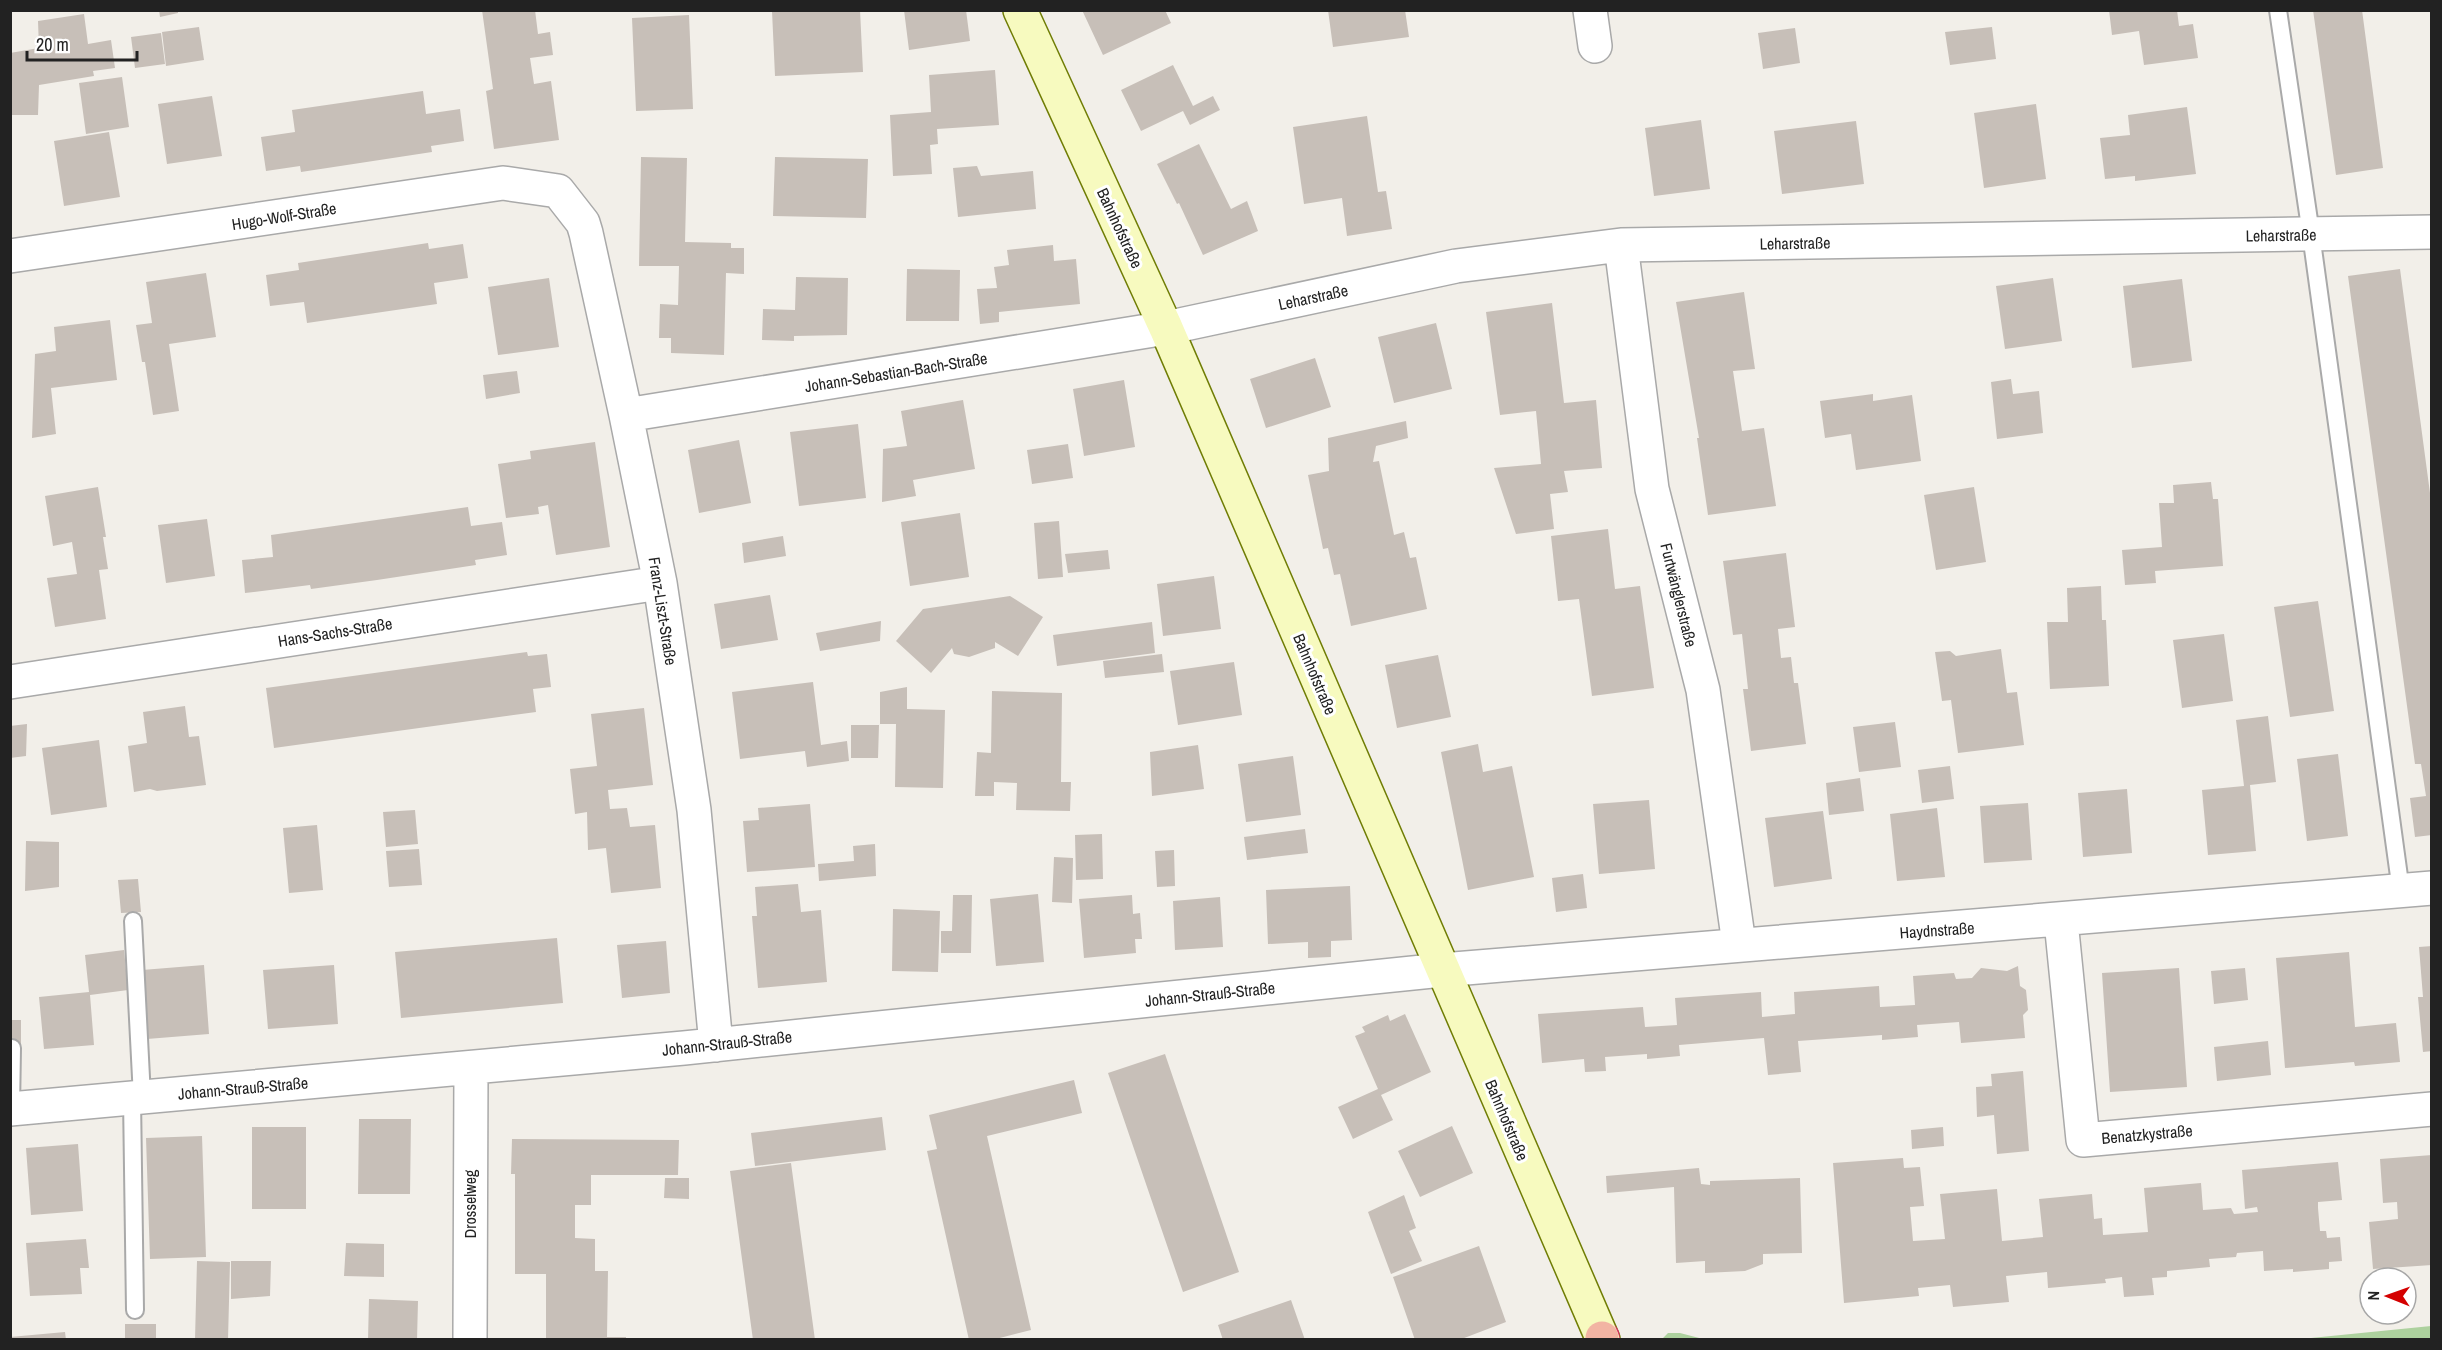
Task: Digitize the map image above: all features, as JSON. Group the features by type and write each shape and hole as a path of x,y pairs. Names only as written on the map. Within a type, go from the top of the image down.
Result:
{"main road":[{"name":"Bahnhofstraße","path":"1020,10 1166,328 1602,1339"}],"street":[{"path":"1590,10 1595,46"},
{"name":"Hugo-Wolf-Straße","path":"10,256 503,183 558,190"},
{"name":"Franz-Liszt-Straße","path":"558,190 583,223 626,415 660,583 694,810 716,1045"},
{"name":"Leharstraße","path":"1166,328 1456,266 1621,245 2432,232"},
{"name":"Furtwänglerstraße","path":"1621,245 1652,489 1703,690 1739,944"},
{"name":"Johann-Sebastian-Bach-Straße","path":"626,415 1166,328"},
{"name":"Hans-Sachs-Straße","path":"10,682 660,583"},
{"name":"Haydnstraße","path":"1442,970 1739,944 2061,921 2416,890"},
{"name":"Benatzkystraße","path":"2061,921 2083,1140 2432,1109"},
{"name":"Johann-Strauß-Straße","path":"10,1109 716,1045 1442,970"},
{"name":"Drosselweg","path":"470,1340 471,1068"}],"lane":[{"path":"2278,10 2311,234 2416,890"},
{"path":"132,921 137,1098 135,1310"},
{"path":"10,1109 12,1048"}],"green space":[{"path":"2431,1326 2431,1339 2301,1339"},
{"path":"1668,1333 1680,1333 1703,1339 1662,1339"}],"building":[{"path":"159,10 178,10 178,13 160,17"},
{"path":"482,10 535,10 538,34 550,32 553,55 530,58 534,84 551,81 559,140 494,149 486,91 493,89"},
{"path":"860,10 863,72 775,76 772,11"},
{"path":"904,10 966,10 970,41 909,50"},
{"path":"1082,10 1165,10 1171,23 1103,55"},
{"path":"1328,10 1405,10 1409,37 1333,47"},
{"path":"2109,10 2177,10 2179,26 2193,24 2198,58 2144,65 2139,31 2112,35"},
{"path":"2313,10 2362,10 2383,168 2336,175"},
{"path":"84,14 88,44 111,40 115,68 93,71 94,76 39,85 38,115 10,115 10,53 39,48 38,21"},
{"path":"689,15 693,109 636,111 632,18"},
{"path":"199,27 204,60 166,66 162,32"},
{"path":"1992,27 1996,59 1950,65 1945,32"},
{"path":"1795,28 1800,63 1763,69 1758,33"},
{"path":"161,33 165,64 135,68 131,37"},
{"path":"1173,65 1193,106 1213,96 1220,110 1190,125 1183,111 1141,131 1121,90"},
{"path":"995,70 999,125 937,129 938,144 930,145 932,174 893,176 890,115 931,112 929,75"},
{"path":"122,77 129,127 86,134 79,83"},
{"path":"423,91 426,114 460,109 464,141 431,146 432,152 301,172 300,166 266,171 261,137 295,132 292,110"},
{"path":"212,96 222,156 167,164 158,104"},
{"path":"2036,104 2046,179 1984,188 1974,113"},
{"path":"2187,107 2196,174 2135,181 2135,176 2105,179 2100,138 2130,135 2128,115"},
{"path":"1367,116 1378,192 1386,191 1392,229 1347,236 1342,198 1304,204 1293,127"},
{"path":"1701,120 1710,189 1654,196 1645,128"},
{"path":"1856,121 1864,184 1782,194 1774,131"},
{"path":"109,132 120,197 64,206 54,141"},
{"path":"1199,144 1231,209 1247,201 1258,231 1203,255 1179,203 1177,204 1157,164"},
{"path":"641,157 687,158 685,242 731,243 731,248 744,248 744,274 726,273 724,355 671,353 671,338 659,338 660,304 678,305 679,266 639,266"},
{"path":"775,157 868,159 866,218 773,216"},
{"path":"977,166 981,176 1033,171 1036,209 958,217 953,168"},
{"path":"428,243 429,249 463,244 468,278 434,283 437,304 307,323 304,302 270,306 266,275 299,270 298,263"},
{"path":"1053,245 1054,261 1076,259 1080,304 999,312 999,322 980,324 977,289 997,288 994,267 1009,265 1007,250"},
{"path":"907,269 960,270 959,321 906,321"},
{"path":"2400,269 2432,508 2432,835 2415,837 2410,798 2426,796 2421,764 2415,764 2348,276"},
{"path":"206,273 216,337 169,344 179,411 153,415 145,362 142,362 136,325 152,323 146,282"},
{"path":"796,277 848,278 847,335 794,336 794,341 762,340 763,309 795,310"},
{"path":"549,278 559,347 498,355 488,287"},
{"path":"2053,278 2062,341 2005,349 1996,286"},
{"path":"2182,279 2192,361 2132,368 2123,286"},
{"path":"1744,292 1755,369 1733,371 1742,431 1764,428 1776,506 1708,515 1697,438 1699,438 1676,302"},
{"path":"1552,303 1564,403 1596,400 1602,468 1564,471 1568,492 1550,494 1554,529 1516,534 1494,468 1541,464 1536,411 1500,415 1486,312"},
{"path":"110,320 117,380 51,388 56,434 32,438 35,354 56,351 54,327"},
{"path":"1436,323 1452,389 1394,403 1378,337"},
{"path":"1315,358 1331,407 1266,428 1250,379"},
{"path":"517,371 520,393 486,399 483,375"},
{"path":"2011,379 2013,394 2039,391 2043,433 1997,439 1991,382"},
{"path":"1124,380 1135,447 1084,456 1073,389"},
{"path":"1873,394 1873,401 1912,395 1921,461 1856,470 1851,434 1825,438 1820,401"},
{"path":"963,400 975,469 913,480 916,496 882,502 883,449 907,446 901,411"},
{"path":"1406,421 1408,438 1376,446 1373,462 1379,461 1394,535 1404,532 1410,558 1416,557 1427,609 1351,626 1340,574 1334,575 1328,548 1323,549 1308,475 1329,471 1328,438"},
{"path":"858,424 866,498 799,506 790,432"},
{"path":"739,440 751,503 699,513 688,450"},
{"path":"595,442 610,547 556,555 548,505 538,507 539,514 506,518 498,464 531,459 530,451"},
{"path":"1068,444 1073,478 1032,484 1027,450"},
{"path":"2211,482 2213,499 2218,499 2223,566 2155,571 2156,583 2125,585 2122,550 2162,547 2159,503 2174,503 2173,485"},
{"path":"98,487 106,537 103,537 108,569 99,570 106,619 55,627 47,578 77,574 72,542 53,546 45,496"},
{"path":"1974,487 1986,562 1936,570 1924,495"},
{"path":"468,507 471,526 502,522 507,555 475,560 476,565 377,580 311,589 310,585 245,593 242,560 273,557 271,535"},
{"path":"960,513 969,577 910,586 901,522"},
{"path":"207,519 215,576 166,583 158,525"},
{"path":"1059,521 1063,577 1038,579 1034,523"},
{"path":"1608,529 1615,589 1640,586 1654,688 1592,696 1579,599 1558,601 1551,536"},
{"path":"783,536 786,556 744,563 742,543"},
{"path":"1108,550 1110,569 1068,573 1065,554"},
{"path":"1786,553 1795,627 1778,629 1781,658 1791,657 1794,683 1798,683 1806,744 1751,751 1743,689 1748,689 1742,634 1733,635 1723,561"},
{"path":"1214,576 1221,629 1163,636 1157,584"},
{"path":"2101,586 2102,620 2106,620 2109,686 2050,689 2047,622 2068,622 2067,588"},
{"path":"770,595 778,640 721,649 714,604"},
{"path":"1010,596 1043,617 1018,656 995,642 995,648 969,657 954,654 952,648 931,673 896,641 923,609"},
{"path":"2318,601 2334,711 2290,717 2274,607"},
{"path":"881,621 880,641 820,651 816,633"},
{"path":"1152,622 1155,653 1057,666 1053,635"},
{"path":"2224,634 2233,701 2182,708 2173,640"},
{"path":"2001,649 2007,693 2017,692 2024,745 1958,753 1951,700 1942,701 1935,652 1950,651 1956,656"},
{"path":"527,652 528,656 547,654 551,687 533,689 536,712 274,748 266,688"},
{"path":"1162,654 1164,672 1105,678 1103,661"},
{"path":"1438,655 1451,717 1397,728 1385,665"},
{"path":"1234,662 1242,715 1178,725 1170,671"},
{"path":"813,682 821,745 847,741 849,761 807,767 805,751 740,759 732,692"},
{"path":"907,687 907,709 945,710 943,788 895,787 896,724 880,724 880,692"},
{"path":"992,691 1062,693 1061,782 1071,782 1070,811 1016,810 1017,783 994,782 994,796 975,796 977,752 991,753"},
{"path":"185,706 189,737 199,736 206,785 134,792 128,746 147,743 143,712"},
{"path":"644,708 653,785 608,790 610,809 627,808 630,827 655,825 661,888 611,893 606,848 588,850 587,812 575,814 570,769 597,766 591,714"},
{"path":"2268,716 2276,782 2250,785 2256,851 2208,855 2202,790 2244,786 2236,720"},
{"path":"1895,722 1901,767 1859,772 1853,727"},
{"path":"27,724 26,756 10,758 10,726"},
{"path":"851,725 879,725 878,758 851,758"},
{"path":"99,740 107,807 51,815 42,748"},
{"path":"1478,744 1483,772 1512,766 1534,877 1468,890 1441,752"},
{"path":"1198,745 1204,789 1152,796 1150,752"},
{"path":"2338,754 2348,836 2307,841 2297,759"},
{"path":"1293,756 1301,815 1246,822 1238,764"},
{"path":"1950,766 1954,799 1922,803 1918,770"},
{"path":"1860,778 1864,811 1829,815 1826,783"},
{"path":"2127,789 2132,853 2083,857 2078,793"},
{"path":"1649,800 1655,869 1599,874 1593,804"},
{"path":"2028,803 2032,860 1984,863 1980,806"},
{"path":"810,804 815,867 747,872 743,821 759,820 758,808"},
{"path":"1937,808 1945,877 1897,881 1890,814"},
{"path":"415,810 418,844 386,847 383,812"},
{"path":"1823,811 1832,879 1774,887 1765,818"},
{"path":"317,825 323,890 289,893 283,828"},
{"path":"1305,829 1308,853 1247,860 1244,837"},
{"path":"1102,834 1103,879 1076,880 1075,835"},
{"path":"26,841 59,842 59,887 25,891"},
{"path":"875,844 876,876 819,881 818,864 854,861 853,846"},
{"path":"419,849 422,885 389,887 386,851"},
{"path":"1174,850 1175,886 1157,887 1155,851"},
{"path":"1054,857 1073,858 1072,903 1052,902"},
{"path":"1583,874 1587,908 1556,912 1552,878"},
{"path":"138,879 141,912 121,913 118,880"},
{"path":"798,884 801,912 821,910 827,982 758,988 752,916 757,916 755,887"},
{"path":"1350,886 1352,940 1331,941 1331,957 1308,958 1308,942 1268,944 1266,890"},
{"path":"1038,894 1044,962 996,966 990,899"},
{"path":"953,895 972,895 971,953 941,953 941,931 952,931"},
{"path":"1132,895 1133,914 1140,913 1142,939 1135,939 1136,953 1084,958 1079,899"},
{"path":"1220,897 1223,947 1175,950 1173,901"},
{"path":"893,909 940,911 938,972 892,971"},
{"path":"557,938 563,1003 401,1018 395,952"},
{"path":"666,941 670,993 622,998 617,945"},
{"path":"2432,946 2432,1051 2423,1052 2418,997 2423,997 2419,947"},
{"path":"124,950 128,990 90,995 94,1045 44,1049 39,997 89,992 85,955"},
{"path":"2349,952 2355,1027 2396,1023 2400,1062 2355,1066 2354,1062 2285,1068 2276,958"},
{"path":"204,965 209,1034 147,1039 142,970"},
{"path":"334,965 338,1024 268,1029 263,970"},
{"path":"2018,966 2020,986 2026,990 2028,1010 2023,1015 2025,1038 1961,1043 1959,1022 1917,1025 1918,1037 1882,1040 1882,1035 1798,1041 1801,1072 1768,1075 1764,1038 1679,1045 1680,1056 1647,1059 1647,1054 1605,1057 1606,1071 1585,1072 1584,1059 1542,1063 1538,1014 1643,1007 1645,1027 1677,1025 1675,998 1761,992 1762,1017 1795,1014 1794,992 1879,986 1880,1007 1915,1005 1913,976 1954,973 1956,979 1972,978 1981,968 2007,971"},
{"path":"2179,968 2187,1087 2110,1092 2102,973"},
{"path":"2245,968 2248,1000 2214,1004 2211,971"},
{"path":"1405,1014 1431,1072 1381,1095 1393,1120 1353,1139 1338,1107 1378,1089 1355,1036 1365,1032 1362,1027 1388,1015 1390,1021"},
{"path":"10,1020 21,1020 21,1049 10,1048"},
{"path":"2268,1041 2271,1075 2217,1081 2214,1047"},
{"path":"1165,1054 1239,1272 1183,1292 1108,1073"},
{"path":"2023,1071 2029,1151 1997,1154 1994,1115 1977,1117 1976,1087 1992,1086 1991,1074"},
{"path":"1074,1080 1082,1113 987,1136 1031,1330 992,1340 969,1340 927,1151 937,1149 929,1115"},
{"path":"882,1117 886,1150 755,1166 751,1133"},
{"path":"359,1119 411,1119 410,1194 358,1194"},
{"path":"1452,1126 1473,1173 1420,1197 1398,1151"},
{"path":"252,1127 306,1127 306,1209 252,1209"},
{"path":"1943,1127 1944,1146 1912,1149 1911,1130"},
{"path":"202,1136 206,1257 150,1259 146,1138"},
{"path":"512,1139 679,1140 678,1175 591,1175 591,1205 575,1205 575,1238 595,1239 595,1271 608,1271 607,1337 626,1337 626,1340 546,1339 546,1274 515,1274 515,1174 511,1174"},
{"path":"78,1144 83,1211 31,1215 26,1148"},
{"path":"2432,1155 2432,1265 2373,1266 2369,1222 2398,1219 2397,1202 2383,1203 2380,1159"},
{"path":"1903,1158 1904,1168 1920,1167 1924,1206 1910,1207 1913,1241 1945,1239 1940,1194 1997,1189 2002,1241 2043,1237 2039,1199 2092,1194 2094,1219 2102,1218 2103,1235 2148,1232 2144,1188 2201,1183 2203,1210 2231,1208 2234,1214 2258,1212 2257,1207 2245,1209 2242,1170 2338,1162 2342,1200 2318,1202 2318,1208 2320,1231 2326,1231 2327,1238 2340,1237 2342,1261 2329,1262 2329,1269 2293,1272 2293,1269 2264,1271 2263,1251 2237,1253 2236,1257 2209,1259 2210,1267 2167,1271 2167,1277 2152,1278 2154,1295 2124,1297 2122,1277 2105,1279 2106,1283 2048,1288 2047,1272 2006,1276 2009,1302 1953,1307 1950,1285 1918,1288 1919,1296 1844,1303 1833,1163"},
{"path":"791,1163 815,1340 753,1340 730,1171"},
{"path":"1699,1168 1701,1184 1710,1185 1710,1181 1800,1178 1802,1253 1763,1254 1763,1264 1745,1271 1705,1273 1705,1261 1676,1263 1674,1187 1607,1193 1606,1176"},
{"path":"665,1178 689,1178 689,1199 664,1198"},
{"path":"1404,1195 1416,1228 1409,1231 1422,1261 1391,1274 1368,1212"},
{"path":"86,1239 89,1268 80,1268 82,1294 30,1296 26,1243"},
{"path":"346,1243 384,1244 384,1277 344,1276"},
{"path":"1479,1246 1506,1322 1459,1340 1415,1340 1393,1277"},
{"path":"197,1261 230,1262 228,1340 195,1340"},
{"path":"231,1261 271,1261 270,1296 231,1299"},
{"path":"369,1299 418,1301 417,1340 368,1340"},
{"path":"1291,1300 1305,1340 1223,1340 1218,1325"},
{"path":"125,1324 156,1324 156,1340 125,1340"},
{"path":"65,1332 66,1340 10,1340 10,1337"}]}
